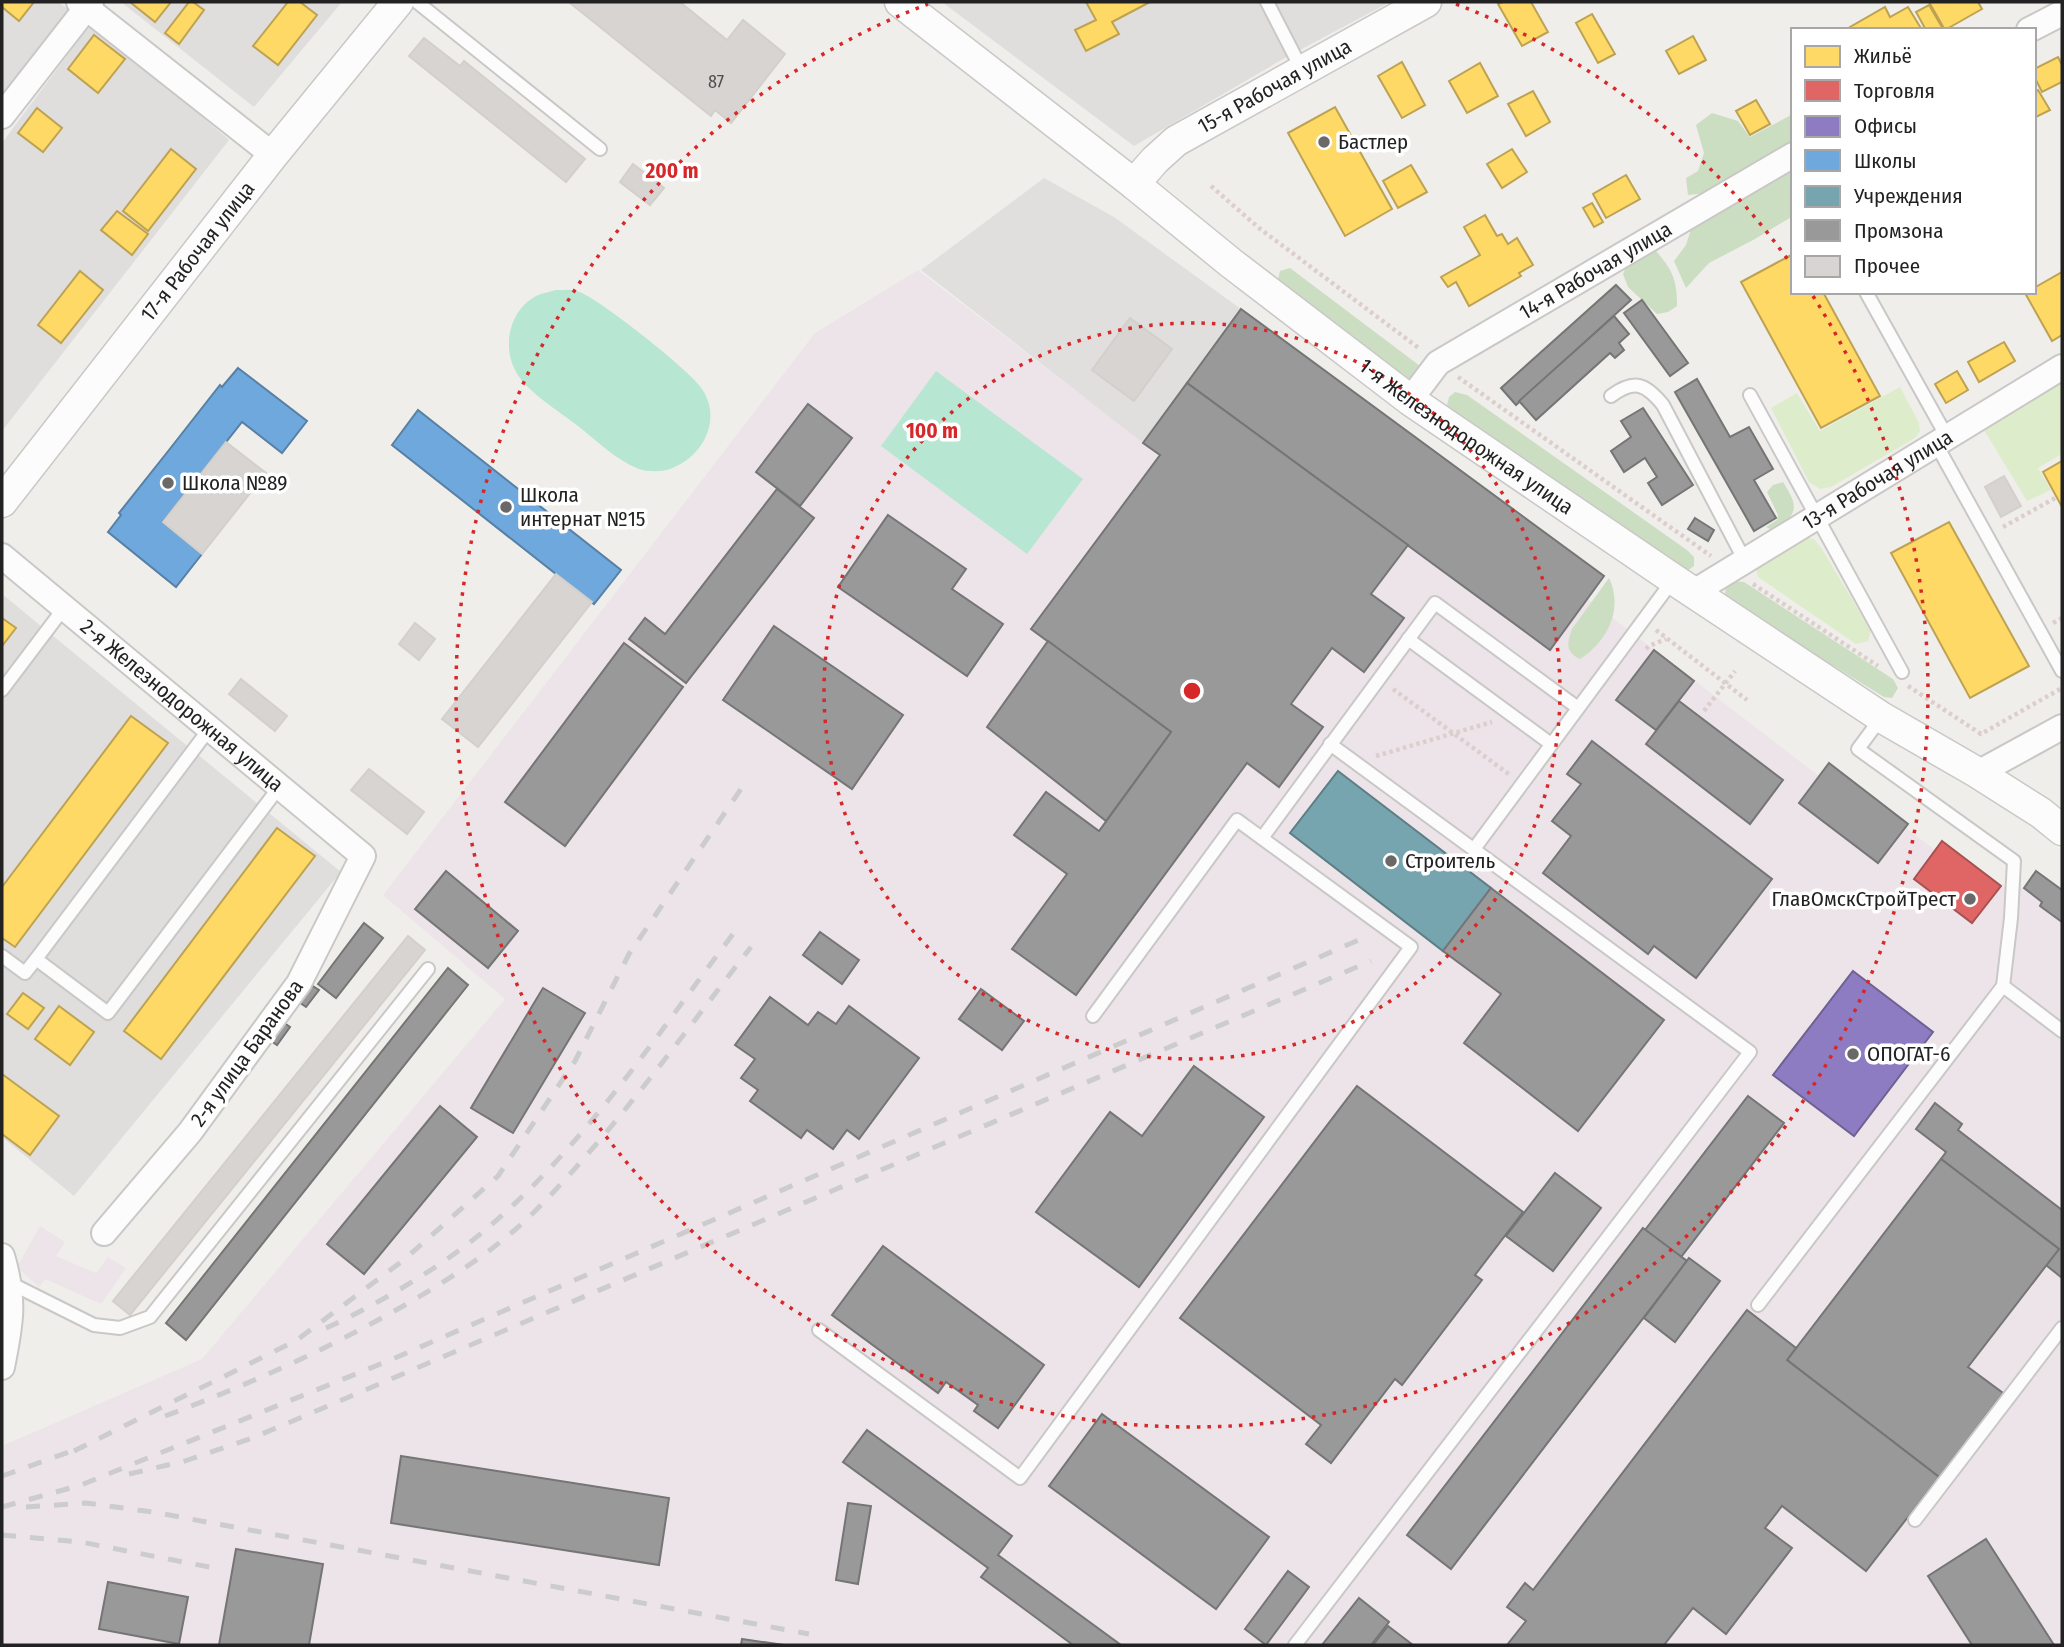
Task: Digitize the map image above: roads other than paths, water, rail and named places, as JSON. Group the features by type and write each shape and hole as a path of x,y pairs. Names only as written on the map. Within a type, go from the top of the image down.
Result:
{"street":[{"name":"17-я Рабочая улица","path":"2,502 273,155 398,2"},
{"name":"1-я Железнодорожная улица","path":"900,2 1231,263 1410,400 1881,717 1978,773 2041,813 2062,830"},
{"name":"15-я Рабочая улица","path":"1134,184 1176,141 1426,2"},
{"path":"2,116 85,4 273,155"},
{"path":"2033,28 2062,13"},
{"name":"14-я Рабочая улица","path":"1410,400 1438,363 1791,156"},
{"name":"13-я Рабочая улица","path":"1683,586 1738,565 2062,367"},
{"name":"2-я Железнодорожная улица","path":"2,556 363,856"},
{"path":"1978,773 2062,727"},
{"name":"2-я улица Баранова","path":"104,1233 190,1132 299,983 363,856"},
{"path":"2,1256 10,1283 11,1325 2,1367"}],"lane":[{"path":"417,2 600,149"},
{"path":"1267,2 1302,71"},
{"path":"1867,294 1987,536 2062,671"},
{"path":"1611,396 1623,387 1637,384 1652,392 1663,405 1738,565"},
{"path":"1750,395 1902,677"},
{"path":"1474,849 1643,620 1683,586"},
{"path":"1262,838 1434,603 1578,708"},
{"path":"2,690 64,608"},
{"path":"1408,639 1551,744"},
{"path":"1759,1305 2003,986 2014,861 1858,749 1881,717"},
{"path":"2,956 25,973 210,728"},
{"path":"1295,1645 1750,1052 1330,744"},
{"path":"36,959 108,1013 280,786"},
{"path":"819,1330 1020,1478 1411,947 1237,820 1093,1016"},
{"path":"10,1283 94,1325 120,1328 150,1317 428,969"},
{"path":"2003,986 2062,1031"},
{"path":"1915,1520 2062,1328"}],"railway":[{"path":"74,1451 297,1340 405,1259 498,1176 575,1061 629,954 745,783"},
{"path":"326,1328 387,1297 429,1271 467,1245 520,1199 554,1164 617,1090 733,934"},
{"path":"2,1507 81,1485 388,1361 1361,939"},
{"path":"165,1416 257,1379 347,1337 459,1272 493,1247 526,1220 597,1144 751,947"},
{"path":"129,1474 185,1461 255,1437 1371,961"},
{"path":"2,1476 83,1447"},
{"path":"26,1507 86,1503 153,1512 809,1634"},
{"path":"2,1535 81,1542 214,1568"}],"place":[{"name":"Бастлер","path":"1324,142"},
{"name":"Школа №89","path":"168,483"},
{"name":"Школа интернат №15","path":"506,507"},
{"name":"Строитель","path":"1391,861"},
{"name":"ГлавОмскСтройТрест","path":"1970,899"},
{"name":"ОПОГАТ-6","path":"1853,1054"}]}
